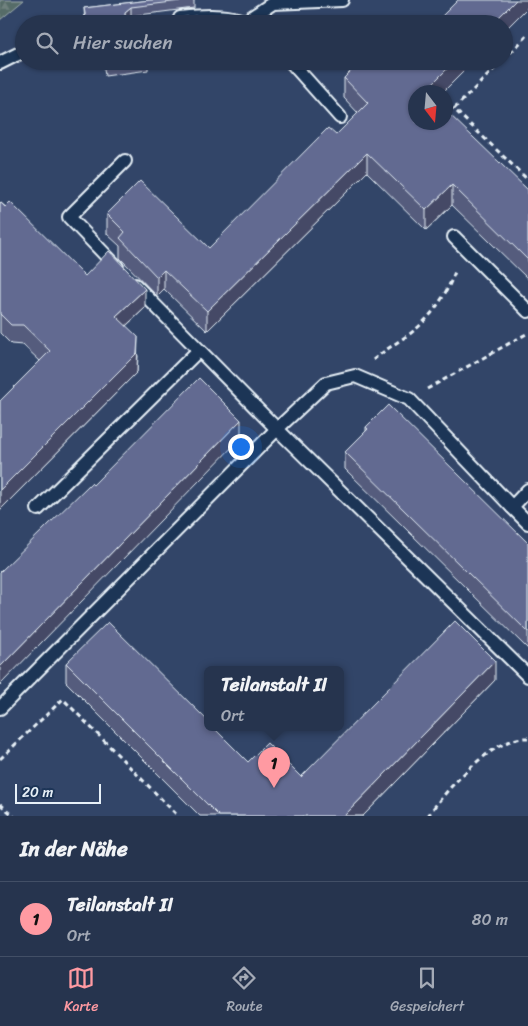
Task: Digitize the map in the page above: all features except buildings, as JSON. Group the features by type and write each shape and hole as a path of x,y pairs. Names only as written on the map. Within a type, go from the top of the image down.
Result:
{"lane":[{"path":"257,15 273,3 342,0"},
{"path":"0,63 15,56"},
{"path":"298,70 340,117"},
{"path":"125,161 69,217 198,351 528,676"},
{"path":"454,236 528,311"},
{"path":"38,509 198,351"},
{"path":"0,708 277,429 326,383 355,376 409,399 528,523"},
{"path":"512,507 528,490"}],"path":[{"path":"513,50 528,35"},
{"path":"493,70 454,109 528,180"},
{"path":"355,376 385,349 411,332 437,306 453,277 464,248"},
{"path":"409,399 528,333"},
{"path":"0,759 63,699 178,816"},
{"path":"428,816 443,796 484,757 499,746 522,738 528,738"},
{"path":"0,804 14,816"}],"green space":[{"path":"0,0 24,0 0,20"}],"place":[{"name":"Teilanstalt II","path":"274,788"}]}
